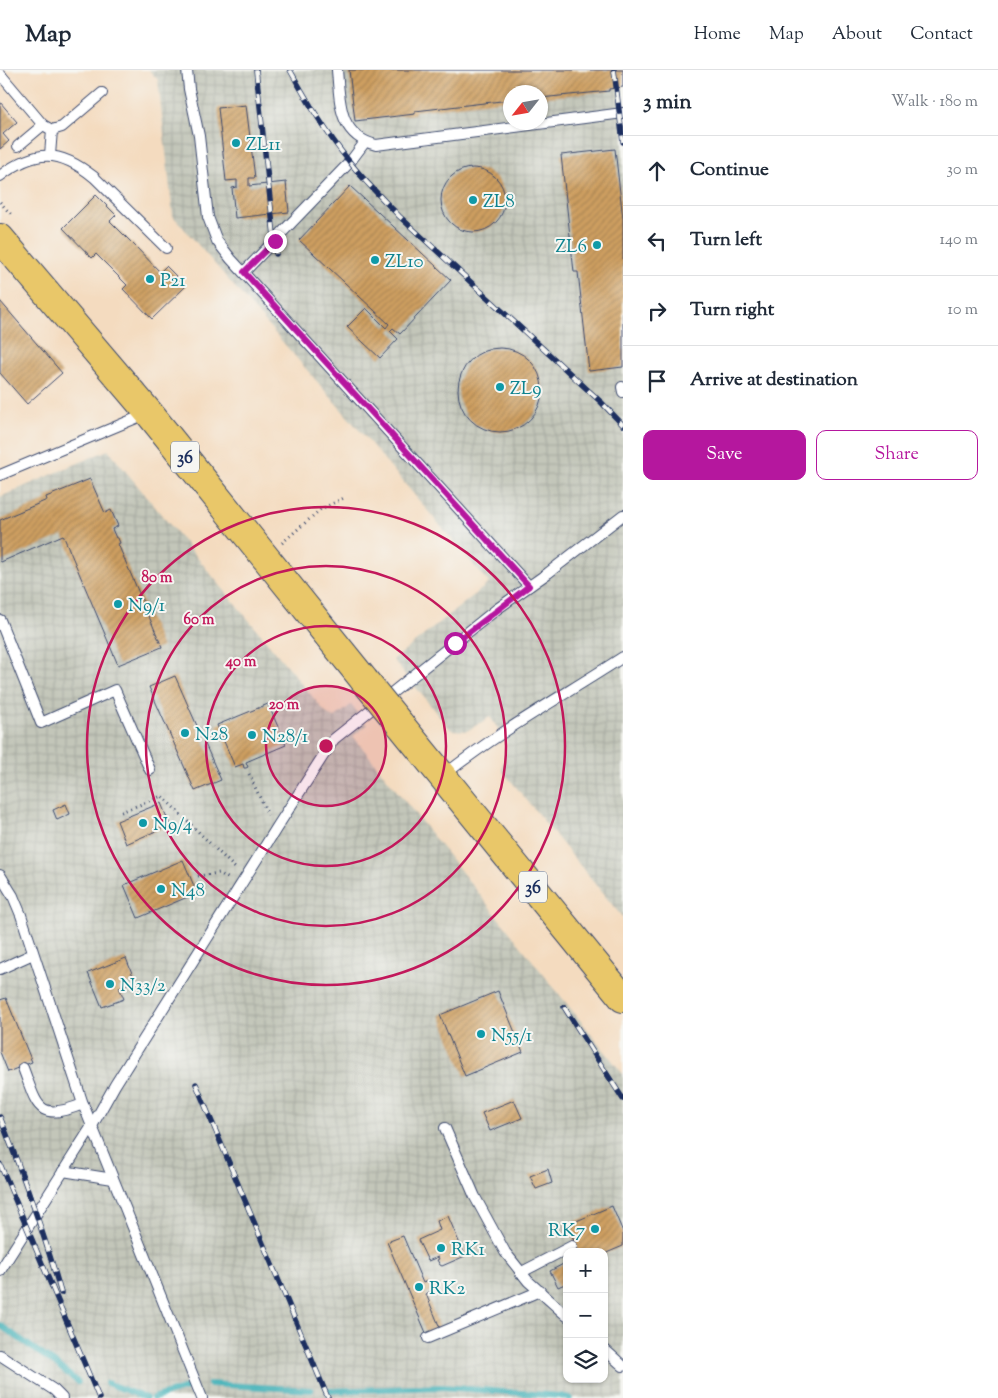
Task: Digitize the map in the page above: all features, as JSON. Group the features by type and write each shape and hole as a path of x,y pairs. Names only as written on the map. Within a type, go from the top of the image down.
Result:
{"main road":[{"name":"36","path":"0,238 149,412 623,998"}],"lane":[{"path":"187,70 199,136 208,217 210,226 223,249 529,586"},
{"path":"337,70 343,116 348,127 365,142 376,144 623,113"},
{"path":"0,74 48,128 50,155"},
{"path":"18,146 48,128 62,127 102,93"},
{"path":"244,272 350,162 365,142"},
{"path":"0,176 24,160 36,156 50,155 69,160 94,177 166,248"},
{"path":"0,475 149,412"},
{"path":"0,1271 92,1126 115,1085 242,882 334,739 498,609 623,515"},
{"path":"0,620 41,723 115,690 150,770"},
{"path":"442,776 502,734 623,657"},
{"path":"0,876 22,915 33,954 83,1104 202,1398"},
{"path":"0,969 33,954"},
{"path":"23,1068 37,1103 43,1110 58,1113 83,1104"},
{"path":"445,1128 475,1197 505,1252 520,1273 563,1312"},
{"path":"63,1171 113,1179"},
{"path":"520,1273 572,1246"},
{"path":"428,1338 540,1291"},
{"path":"608,1353 623,1366"},
{"path":"0,1355 54,1390 62,1398"}],"path":[{"path":"266,556 321,509 346,496"},
{"path":"250,774 268,816 279,824"},
{"path":"121,812 162,796 242,882"},
{"path":"198,876 219,873 242,882"}],"shaded area":[{"path":"149,70 623,70 623,918 502,770 507,742 490,717 467,731 451,730 393,660 489,583 173,216 158,80"},
{"path":"108,450 326,713 334,718 351,705 367,725 353,736 623,1074 623,1398 0,1398 0,497"}],"building":[{"path":"349,70 623,70 623,87 609,89 609,91 548,97 548,85 503,85 503,101 415,111 415,114 355,121"},
{"path":"0,102 17,122 3,134 9,141 0,149"},
{"name":"ZL11","path":"246,105 255,178 249,178 249,186 286,182 289,212 235,218 232,188 237,187 237,180 226,181 218,108"},
{"name":"ZL6","path":"615,149 623,219 623,367 589,371 578,272 574,272 561,155"},
{"name":"ZL8","path":"473,168 485,170 496,177 503,188 505,200 503,212 496,223 485,230 473,232 461,230 450,223 443,212 441,200 443,188 450,177 461,170"},
{"name":"ZL10","path":"350,186 451,280 400,334 393,328 390,331 398,339 380,358 347,327 366,308 386,328 389,324 299,240"},
{"path":"96,195 116,215 110,221 160,272 166,266 186,286 152,319 123,289 127,285 96,254 92,258 63,228"},
{"path":"0,301 62,373 27,404 0,373"},
{"name":"ZL9","path":"500,348 516,351 530,360 539,374 542,390 539,406 530,420 516,429 500,432 484,429 470,420 461,406 458,390 461,374 470,360 484,351"},
{"name":"N9/1","path":"90,479 105,513 111,510 118,526 112,529 116,538 118,538 120,543 118,544 162,647 118,665 63,535 1,562 0,560 0,520 47,500 46,497"},
{"name":"N28","path":"175,676 221,780 195,791 149,687"},
{"name":"N28/1","path":"268,704 286,745 246,762 248,767 246,768 244,768 243,764 235,767 217,725"},
{"name":"N9/4","path":"161,803 170,825 126,844 117,821"},
{"path":"66,804 70,814 57,820 53,810"},
{"name":"N48","path":"183,860 197,893 138,918 124,885"},
{"name":"N33/2","path":"126,958 135,981 119,987 124,999 102,1007 88,973"},
{"name":"N55/1","path":"498,991 523,1052 465,1076 440,1015"},
{"path":"6,998 32,1062 8,1072 0,1052 0,1000"},
{"path":"514,1100 522,1118 490,1131 482,1113"},
{"path":"548,1169 552,1183 536,1189 530,1176"},
{"name":"RK7","path":"612,1206 623,1232 623,1246 608,1252 608,1248 577,1248 567,1225"},
{"name":"RK1","path":"448,1216 465,1256 442,1266 437,1260 439,1259 438,1257 428,1261 418,1240 440,1230 437,1221"},
{"name":"RK2","path":"403,1236 423,1283 428,1280 433,1290 426,1294 440,1328 427,1335 387,1242"},
{"path":"563,1264 563,1285 558,1287 550,1271"}],"waterway":[{"path":"0,1325 78,1382"},
{"path":"107,1383 146,1398"},
{"path":"210,1384 311,1390"},
{"path":"153,1398 190,1387"},
{"path":"329,1391 442,1387 570,1398"}],"railway":[{"path":"256,70 276,254"},
{"path":"290,70 333,139 373,189 399,216 601,402 623,425"},
{"path":"614,70 623,142"},
{"path":"564,1007 623,1099"},
{"path":"196,1084 328,1398"},
{"path":"0,1117 33,1204 61,1293"},
{"path":"0,1164 99,1398"}],"place":[{"name":"ZL11","path":"236,143"},
{"name":"ZL8","path":"473,200"},
{"name":"ZL6","path":"597,245"},
{"name":"ZL10","path":"375,260"},
{"name":"P21","path":"150,279"},
{"name":"ZL9","path":"500,387"},
{"name":"N9/1","path":"118,604"},
{"name":"N28","path":"185,733"},
{"name":"N28/1","path":"252,735"},
{"name":"N9/4","path":"143,823"},
{"name":"N48","path":"161,889"},
{"name":"N33/2","path":"110,984"},
{"name":"N55/1","path":"481,1034"},
{"name":"RK7","path":"595,1229"},
{"name":"RK1","path":"441,1248"},
{"name":"RK2","path":"419,1287"}],"route":[{"path":"275,241 244,272 529,586 455,643"}]}
